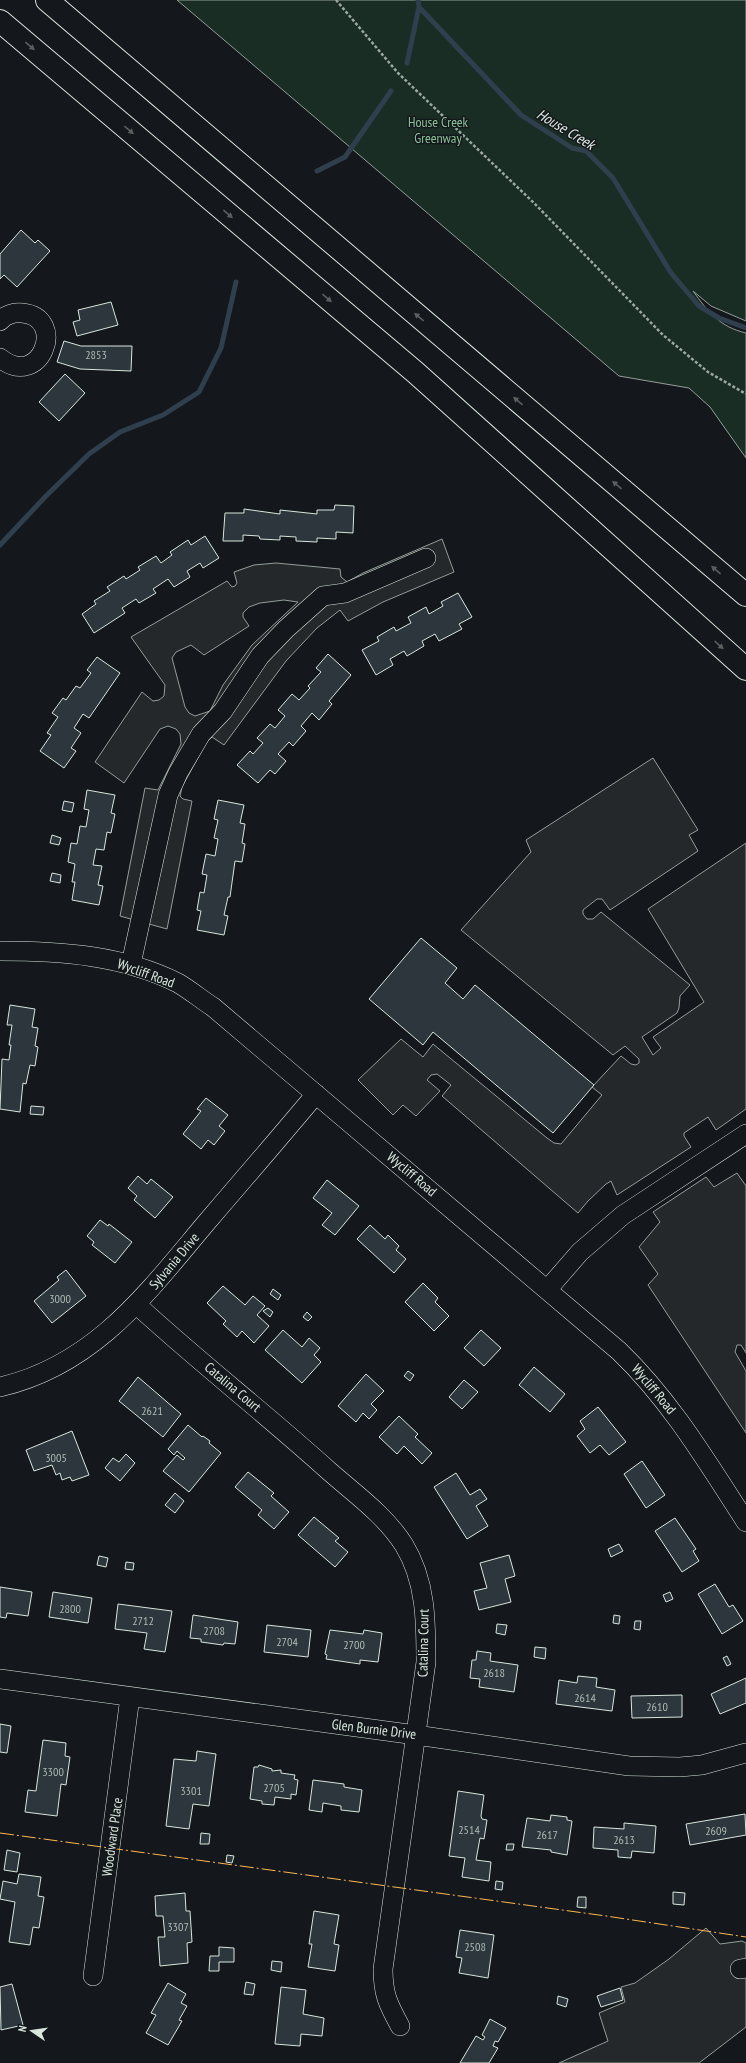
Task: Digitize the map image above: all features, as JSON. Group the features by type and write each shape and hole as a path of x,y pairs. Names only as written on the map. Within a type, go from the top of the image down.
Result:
{"highway":[{"path":"47,0 746,595"},
{"path":"0,21 415,372 746,669"}],"street":[{"path":"0,358 7,364 16,366 32,364 40,358 47,342 46,332 42,324 32,315 18,312 10,314 1,320"},
{"path":"131,964 168,796 178,773 201,734 223,711 260,656 286,629 323,596 345,593 426,558"},
{"name":"Wycliff Road","path":"0,951 64,953 98,957 131,964 180,984 213,1008 619,1351 656,1390 672,1410 746,1522"},
{"name":"Sylvania Drive","path":"0,1387 32,1378 70,1360 102,1338 137,1305 316,1094"},
{"path":"548,1290 580,1252 623,1215 746,1134"},
{"name":"Catalina Court","path":"137,1305 273,1420 390,1524 405,1546 420,1581 426,1619 426,1662 383,1969 383,1990 388,2004 400,2026"},
{"name":"Glen Burnie Drive","path":"0,1679 416,1734 603,1762 662,1768 702,1765 746,1752"},
{"name":"Woodward Place","path":"93,1976 130,1697"}],"path":[{"path":"336,0 398,73 534,203 663,335 708,372 746,394"}],"green space":[{"name":"House Creek Greenway","path":"177,0 746,0 746,321 711,306 693,291 715,318 729,327 746,333 746,458 710,407 689,388 619,376"}],"shaded area":[{"path":"442,539 454,572 383,602 348,621 340,610 317,628 286,661 224,745 212,737 207,741 182,787 180,796 183,799 192,801 167,929 120,916 145,788 158,790 181,744 180,734 176,729 168,726 160,729 124,783 95,762 142,692 153,701 159,700 164,696 165,685 131,637 227,581 232,587 235,586 237,583 234,572 254,565 276,563 340,569 341,577 347,582 363,573","holes":["284,600 298,602 252,645 223,685 210,711 195,716 189,713 185,707 172,658 176,652 191,645 204,655 249,626 243,617 243,613 249,607 260,603"]},
{"path":"653,758 698,830 689,835 698,851 610,910 602,899 597,899 583,910 583,914 587,919 593,919 601,912 690,985 680,996 677,1013 642,1037 653,1055 661,1048 653,1037 704,1002 648,909 746,843 746,1109 716,1130 708,1117 684,1133 684,1136 691,1147 617,1195 611,1181 588,1201 578,1213 442,1096 451,1085 437,1074 431,1075 427,1080 440,1091 416,1116 403,1105 393,1115 358,1080 401,1039 423,1057 433,1044 547,1138 554,1143 561,1144 602,1095 592,1087 621,1056 631,1064 636,1065 639,1063 639,1059 625,1046 613,1055 461,930 531,852 526,840"},
{"path":"737,1173 746,1186 746,1353 741,1345 737,1345 735,1352 746,1371 746,1433 648,1285 658,1274 639,1247 660,1222 653,1212 706,1177 714,1187"},
{"path":"706,1928 720,1944 742,1941 746,1943 746,2027 699,2063 559,2063 608,2041 599,2013 625,2002 621,1987 635,1983 669,1959"}],"building":[{"path":"21,230 35,243 38,240 50,251 17,287 4,275 0,279 0,254"},
{"path":"111,302 118,325 77,336 73,322 80,320 78,310"},
{"path":"64,341 81,346 132,346 131,371 80,369 57,362"},
{"path":"65,374 85,393 59,421 39,402"},
{"path":"335,505 354,506 353,533 336,532 336,539 317,538 317,542 296,541 296,537 280,536 280,540 260,539 259,536 243,535 243,541 223,541 225,513 244,513 244,509 280,514 280,510 317,514 317,510 334,510"},
{"path":"205,536 219,558 203,568 200,563 187,571 190,577 174,587 168,579 153,589 156,593 139,603 136,599 122,608 125,613 94,633 82,614 96,604 94,601 110,591 107,587 124,576 126,579 140,570 138,567 156,556 161,563 172,555 170,552 188,540 191,545"},
{"path":"458,593 472,617 459,624 462,629 439,641 435,634 422,641 424,646 407,656 404,651 390,659 393,665 376,675 362,650 379,641 377,637 394,627 396,631 411,623 408,617 426,607 429,614 443,606 441,602"},
{"path":"328,654 351,675 329,701 332,704 319,720 312,713 301,726 306,731 293,746 289,742 278,754 286,761 275,774 270,770 258,783 237,765 250,751 253,754 263,743 257,738 270,724 275,728 285,716 278,710 292,694 299,700 310,688 308,686 321,672 316,668"},
{"path":"97,657 120,673 89,718 83,714 74,728 81,733 71,748 76,751 64,768 40,751 51,735 47,733 58,717 52,713 63,698 66,700 76,686 80,688 91,673 87,670"},
{"path":"87,790 115,795 111,813 115,814 111,833 107,832 104,850 96,849 93,865 102,866 98,885 103,886 99,905 72,900 75,882 72,882 75,864 68,862 71,843 77,844 80,826 86,827 89,810 84,809"},
{"path":"218,800 244,805 240,823 245,824 242,843 245,844 242,862 235,861 230,897 228,897 224,915 228,916 224,935 197,930 201,911 197,910 200,892 204,893 207,875 202,874 206,854 215,856 218,839 214,838 218,820 214,819"},
{"path":"64,801 74,803 72,812 62,810"},
{"path":"52,835 61,838 59,845 50,843"},
{"path":"52,873 61,875 60,883 50,881"},
{"path":"421,938 457,968 445,983 463,999 475,985 594,1085 553,1133 433,1032 423,1045 369,999"},
{"path":"10,1005 35,1009 32,1027 38,1028 35,1046 38,1047 35,1066 30,1065 26,1084 23,1083 20,1112 0,1109 2,1059 9,1060 11,1045 9,1045 12,1025 7,1025"},
{"path":"206,1098 228,1115 219,1126 225,1131 214,1145 208,1140 201,1149 183,1134 201,1111 197,1109"},
{"path":"31,1106 44,1107 43,1115 30,1114"},
{"path":"138,1176 147,1184 151,1179 173,1197 155,1218 134,1200 137,1196 128,1188"},
{"path":"327,1180 359,1206 335,1235 322,1225 332,1213 313,1198"},
{"path":"100,1220 108,1226 109,1224 132,1242 115,1263 92,1245 94,1242 87,1236"},
{"path":"370,1225 385,1239 388,1235 399,1246 396,1250 406,1259 394,1273 357,1239"},
{"path":"66,1270 86,1296 52,1323 34,1301 59,1280 57,1277"},
{"path":"423,1283 438,1298 435,1302 449,1316 434,1331 405,1302"},
{"path":"223,1286 245,1305 253,1296 265,1306 257,1315 269,1326 254,1343 242,1331 237,1337 223,1324 226,1321 207,1303"},
{"path":"273,1289 281,1295 278,1300 270,1294"},
{"path":"268,1308 273,1312 270,1317 263,1311"},
{"path":"307,1312 312,1317 308,1321 303,1317"},
{"path":"283,1330 302,1347 309,1338 320,1348 314,1355 321,1362 302,1383 265,1350"},
{"path":"481,1330 501,1348 484,1366 464,1348"},
{"path":"534,1367 565,1394 550,1412 519,1385"},
{"path":"408,1371 414,1375 410,1381 404,1376"},
{"path":"366,1374 384,1391 371,1404 377,1410 369,1419 363,1413 356,1422 338,1406"},
{"path":"138,1377 181,1414 163,1437 119,1401"},
{"path":"464,1380 478,1392 462,1409 449,1397"},
{"path":"598,1407 626,1442 609,1455 600,1445 590,1453 577,1436 585,1429 580,1421"},
{"path":"399,1416 418,1434 415,1437 432,1453 422,1464 404,1446 397,1454 379,1437"},
{"path":"188,1425 202,1437 203,1436 210,1441 209,1443 221,1453 189,1492 163,1471 177,1455 183,1460 185,1458 177,1451 174,1455 168,1449"},
{"path":"72,1431 89,1475 72,1481 70,1477 62,1480 60,1473 56,1475 52,1465 34,1471 26,1450"},
{"path":"126,1454 135,1463 120,1481 105,1468 113,1458 119,1462"},
{"path":"642,1461 665,1495 646,1508 624,1474"},
{"path":"248,1472 274,1493 271,1496 289,1512 274,1529 258,1515 262,1510 235,1487"},
{"path":"456,1473 470,1495 480,1489 487,1499 476,1506 488,1526 467,1539 434,1487"},
{"path":"175,1493 184,1501 175,1513 165,1505"},
{"path":"314,1517 339,1538 335,1541 348,1552 335,1567 298,1535"},
{"path":"675,1518 696,1549 693,1551 699,1561 682,1572 655,1531"},
{"path":"619,1544 623,1551 611,1557 608,1549"},
{"path":"509,1555 515,1576 505,1579 511,1602 479,1610 474,1591 487,1588 480,1563"},
{"path":"99,1556 108,1558 106,1567 97,1565"},
{"path":"126,1562 134,1563 133,1570 125,1569"},
{"path":"715,1584 729,1607 733,1605 743,1621 722,1634 698,1594"},
{"path":"0,1587 32,1592 28,1616 7,1613 6,1618 0,1617"},
{"path":"53,1592 92,1598 88,1623 49,1617"},
{"path":"670,1592 673,1599 666,1602 663,1595"},
{"path":"118,1604 172,1611 165,1652 144,1649 147,1633 115,1629"},
{"path":"193,1615 238,1622 235,1644 224,1643 223,1645 201,1642 201,1639 190,1638"},
{"path":"614,1615 620,1616 619,1624 613,1623"},
{"path":"635,1621 641,1621 640,1630 634,1629"},
{"path":"497,1624 507,1625 505,1635 496,1633"},
{"path":"267,1625 311,1630 308,1657 264,1652"},
{"path":"330,1630 363,1634 364,1630 382,1633 378,1662 360,1660 360,1664 326,1659 327,1655 325,1654"},
{"path":"535,1647 546,1648 545,1659 534,1657"},
{"path":"477,1651 491,1653 490,1661 518,1665 514,1692 479,1687 480,1679 470,1678 472,1660 476,1660"},
{"path":"727,1656 731,1664 727,1666 723,1658"},
{"path":"578,1676 597,1678 596,1687 615,1690 612,1711 556,1704 559,1680 577,1683"},
{"path":"746,1678 746,1703 720,1714 711,1694"},
{"path":"682,1695 682,1717 632,1718 631,1696"},
{"path":"0,1724 11,1726 7,1753 0,1752"},
{"path":"43,1740 66,1743 65,1756 70,1757 66,1785 61,1784 57,1816 25,1812 28,1790 36,1791"},
{"path":"197,1751 216,1754 209,1806 193,1804 189,1829 166,1826 174,1759 196,1761"},
{"path":"259,1765 272,1769 272,1771 281,1770 281,1773 295,1775 294,1779 298,1780 296,1795 291,1794 291,1799 275,1797 274,1805 262,1804 262,1801 250,1799 254,1767 258,1767"},
{"path":"313,1780 344,1784 344,1787 362,1790 359,1812 341,1810 341,1806 323,1803 322,1812 309,1810"},
{"path":"458,1791 484,1795 481,1816 482,1819 487,1820 484,1839 480,1838 476,1860 491,1862 489,1881 462,1877 465,1858 449,1856"},
{"path":"745,1814 746,1835 690,1845 686,1824"},
{"path":"551,1815 567,1817 567,1820 572,1821 567,1855 551,1852 551,1850 522,1847 527,1818 550,1821"},
{"path":"624,1823 656,1826 654,1853 632,1851 631,1858 618,1857 618,1850 593,1848 594,1827 624,1829"},
{"path":"201,1833 210,1834 209,1844 200,1844"},
{"path":"507,1844 514,1844 513,1850 506,1850"},
{"path":"7,1850 20,1853 17,1872 4,1870"},
{"path":"227,1855 234,1856 232,1863 226,1862"},
{"path":"19,1874 41,1877 38,1896 44,1897 39,1928 33,1927 30,1945 9,1942 15,1902 0,1899 3,1881 17,1884"},
{"path":"496,1881 503,1882 502,1890 495,1889"},
{"path":"673,1892 685,1893 684,1905 673,1904"},
{"path":"185,1893 186,1911 190,1911 192,1942 187,1943 188,1963 160,1966 158,1937 165,1937 163,1916 156,1916 155,1896"},
{"path":"578,1897 586,1897 586,1908 577,1907"},
{"path":"314,1911 339,1915 334,1944 339,1945 335,1971 308,1967 312,1944 309,1944"},
{"path":"460,1930 494,1935 488,1978 459,1973 462,1958 456,1957"},
{"path":"219,1947 234,1948 234,1962 219,1962 219,1971 209,1971 210,1956 219,1956"},
{"path":"272,1961 282,1962 281,1972 271,1970"},
{"path":"246,1982 255,1984 253,1995 244,1994"},
{"path":"168,1983 186,1994 181,2003 187,2006 179,2020 182,2021 168,2045 146,2033 156,2015 151,2013"},
{"path":"12,1984 23,2025 1,2030 0,1987"},
{"path":"281,1987 306,1990 303,2014 324,2018 322,2036 301,2034 300,2046 275,2044"},
{"path":"620,1988 623,2000 601,2007 597,1996"},
{"path":"558,1996 568,1999 566,2007 557,2004"},
{"path":"490,2019 506,2028 498,2042 495,2041 493,2046 498,2048 489,2063 460,2063 476,2036 483,2040 485,2037 482,2035"}],"waterway":[{"name":"House Creek","path":"418,0 419,7 521,115 572,148 586,151 613,178 671,273 699,306 719,318 746,328"},
{"path":"407,63 419,7"},
{"path":"317,171 345,157 391,91"},
{"path":"0,545 46,496 89,454 120,432 163,415 199,392 221,348 236,282"}],"power":[{"path":"0,1833 606,1916 746,1937"}]}
